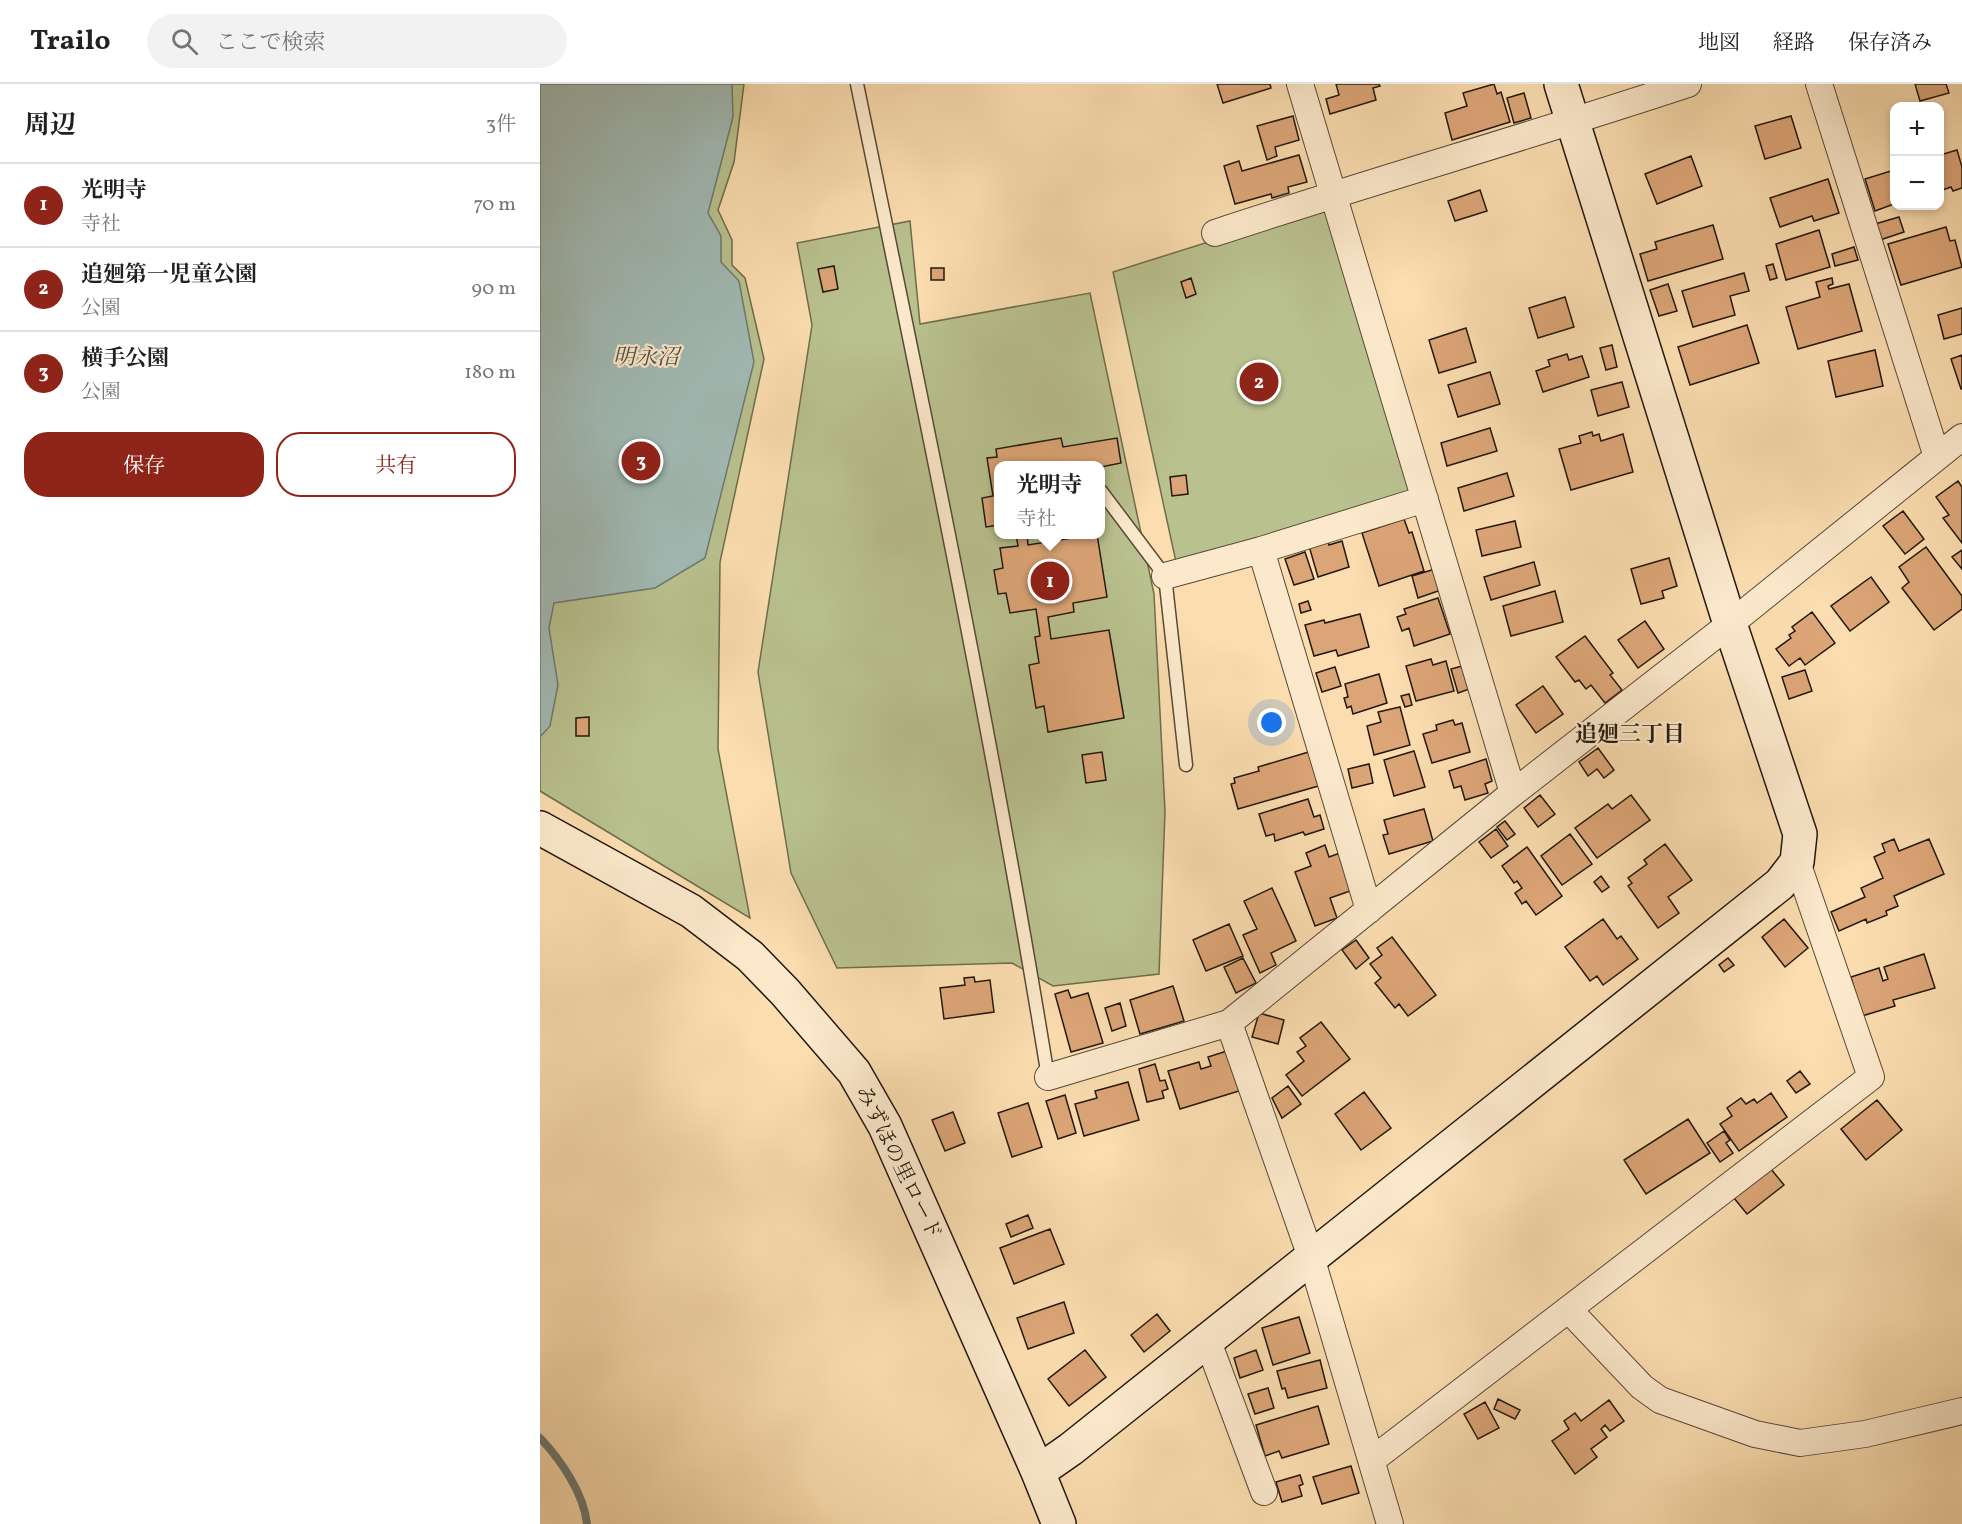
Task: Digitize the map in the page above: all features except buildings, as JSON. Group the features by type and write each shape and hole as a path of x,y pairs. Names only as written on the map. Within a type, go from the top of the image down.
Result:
{"street":[{"path":"1300,84 1513,793"},
{"path":"1372,1460 1871,1077 1797,862 1800,834 1730,624 1561,84"},
{"path":"1215,233 1334,194 1573,123 1688,84"},
{"path":"1819,84 1937,457"},
{"path":"1048,1077 1229,1023 1513,793 1730,624 1962,437"},
{"path":"1166,576 1261,550 1425,499"},
{"path":"1261,550 1369,910"},
{"name":"みずほの里ロード","path":"540,828 691,911 750,956 786,992 854,1072 885,1126 1059,1524"},
{"path":"1038,1472 1071,1449 1780,884 1797,862"},
{"path":"1229,1023 1311,1257 1390,1524"},
{"path":"1569,1310 1642,1387 1660,1400 1755,1434 1800,1443 1865,1434 1962,1411"},
{"path":"1207,1339 1264,1492"}],"lane":[{"path":"857,84 935,462 1028,953 1048,1077"},
{"path":"1105,496 1166,576 1186,765"}],"green space":[{"name":"明永沼","path":"540,84 744,84 734,162 718,210 732,240 732,265 745,278 764,359 720,562 718,749 750,918 540,791"},
{"path":"1329,204 1413,492 1176,562 1113,272"},
{"path":"910,221 920,324 1090,293 1154,594 1165,811 1159,974 1053,986 1012,963 837,968 791,873 758,672 812,325 797,243"}],"water":[{"name":"明永沼","path":"540,84 732,84 733,117 708,213 721,236 721,262 739,281 754,362 705,558 655,588 554,603 549,628 558,685 550,726 540,737"}],"waterway":[{"path":"540,1438 556,1456 570,1478 581,1501 587,1524"}],"place":[{"name":"追廻第一児童公園","path":"1259,382"},
{"name":"横手公園","path":"641,461"},
{"name":"光明寺","path":"1050,581"}],"district":[{"name":"追廻三丁目","path":"1630,735"}]}
